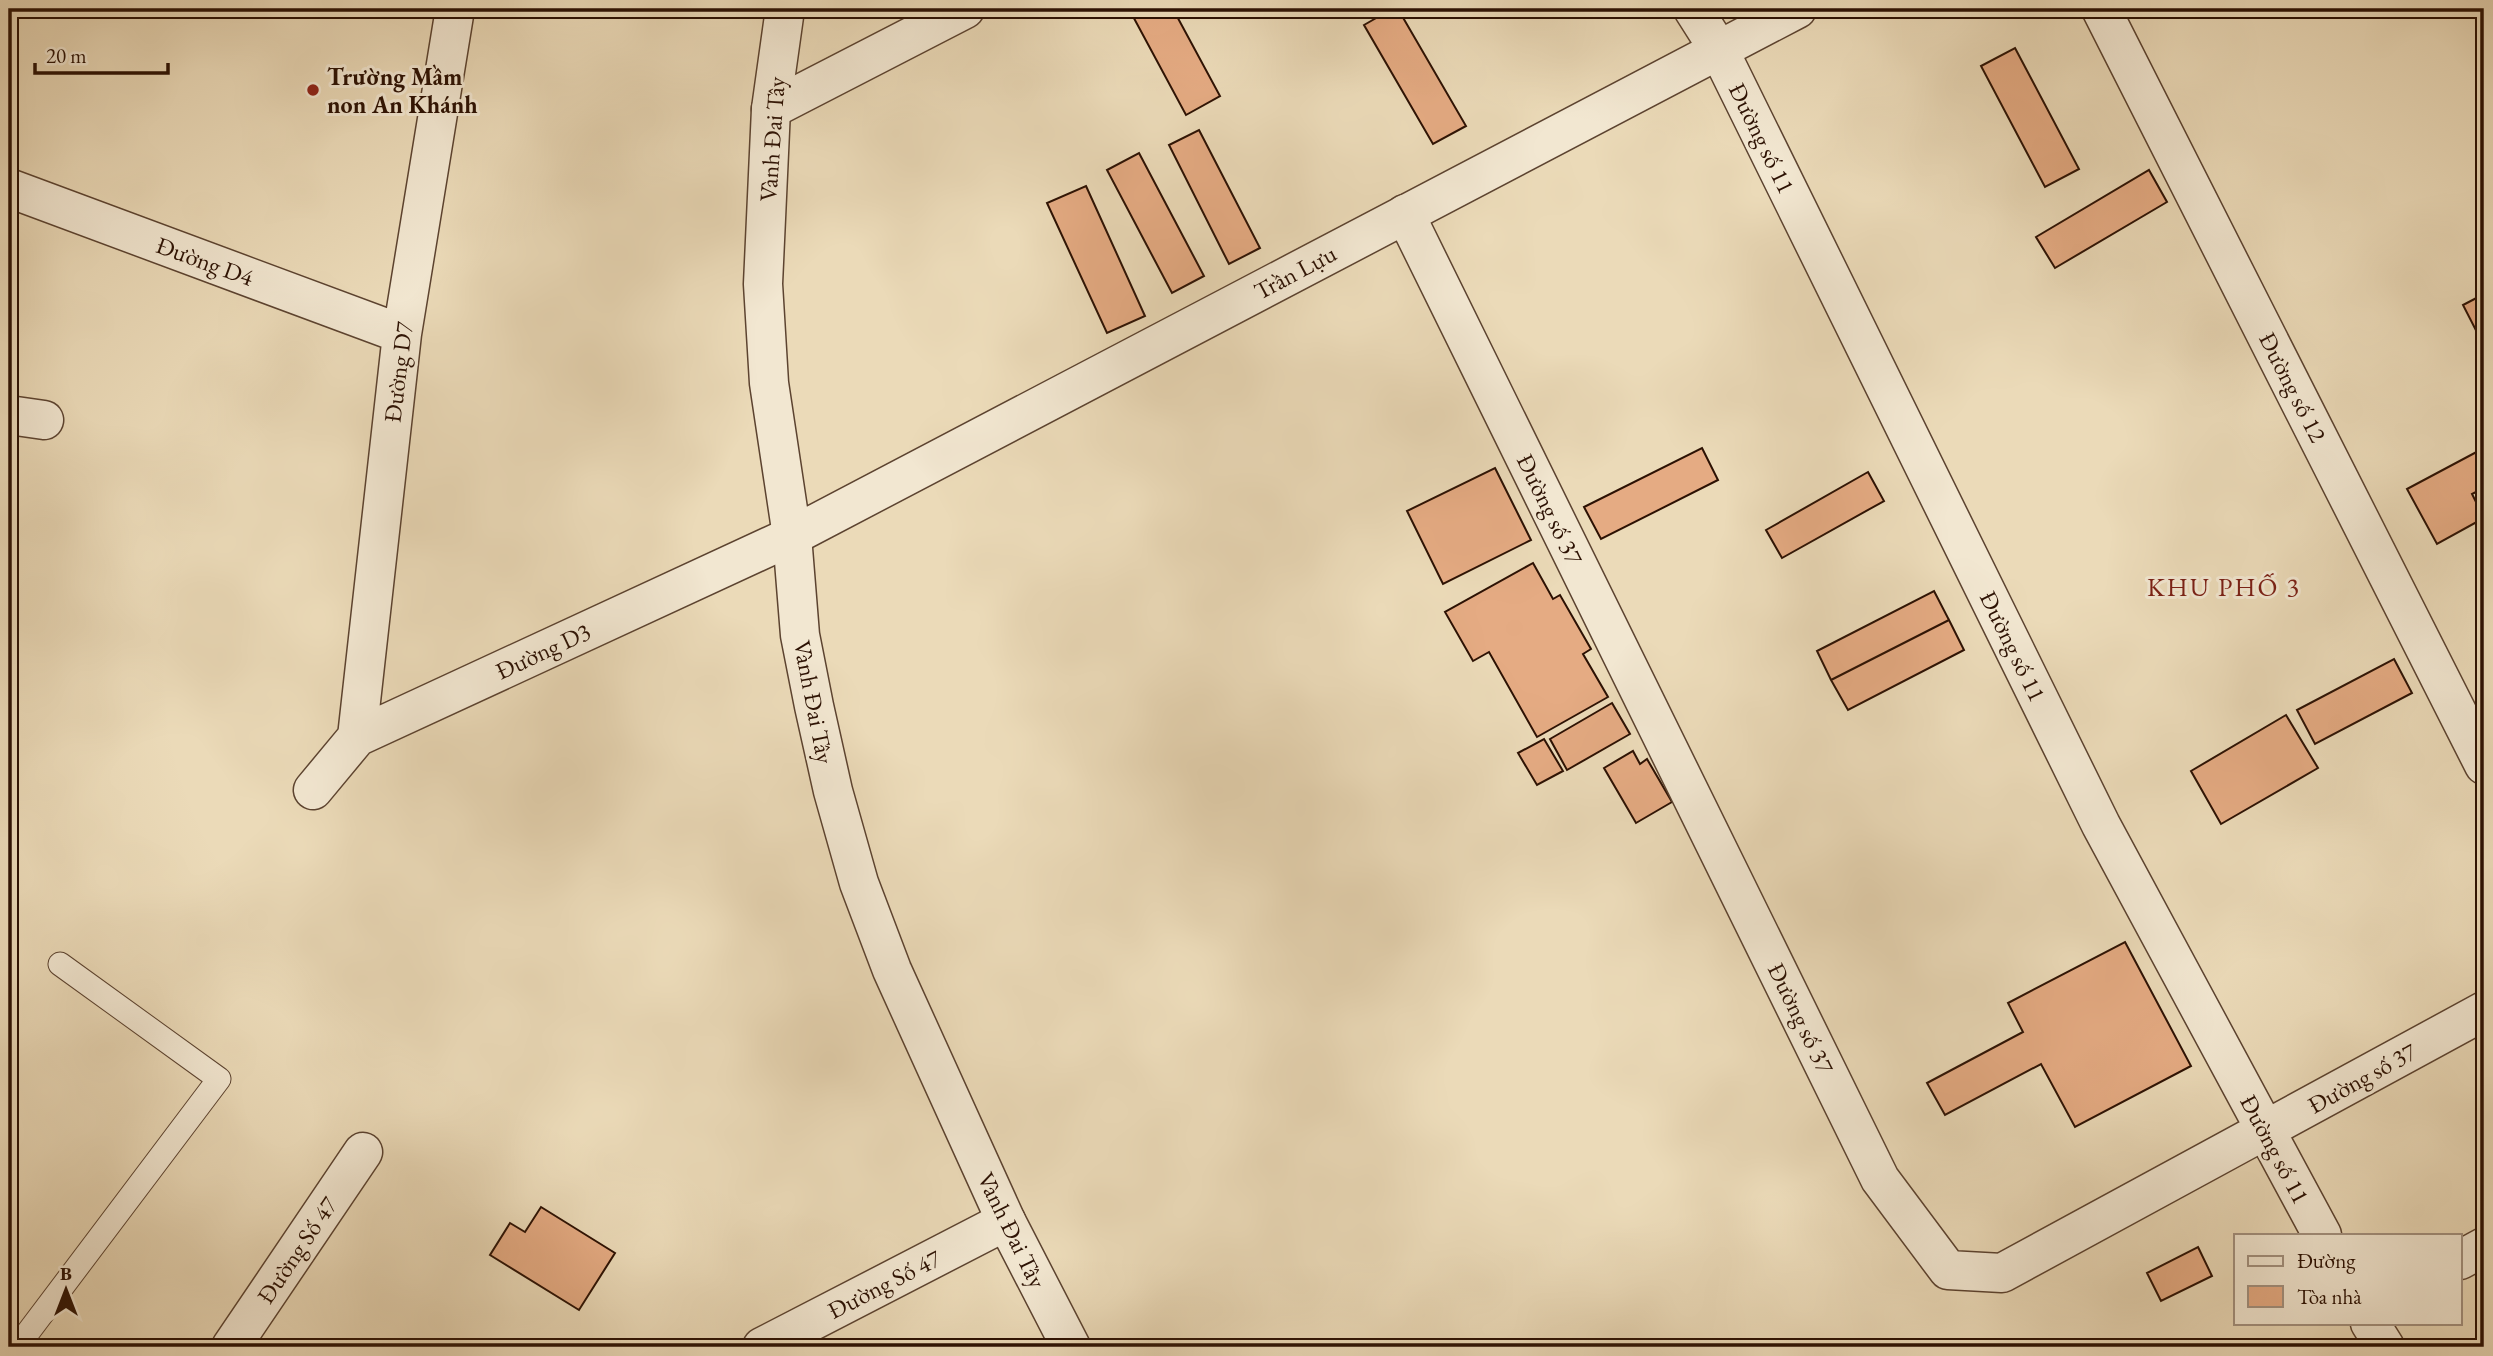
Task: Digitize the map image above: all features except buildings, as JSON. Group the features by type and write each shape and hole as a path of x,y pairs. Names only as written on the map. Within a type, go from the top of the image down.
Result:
{"street":[{"name":"Đường D7","path":"357,737 402,334 455,9"},
{"name":"Vành Đai Tây","path":"785,9 771,109 764,296 769,383 792,536 802,647 833,791 859,883 892,970 1006,1221 1071,1347"},
{"path":"771,109 965,9"},
{"path":"1693,9 1719,50"},
{"name":"Trần Lựu","path":"792,536 1797,9"},
{"name":"Đường số 12","path":"2101,9 2484,765"},
{"name":"Đường số 11","path":"1719,50 2101,825 2321,1234"},
{"name":"Đường D4","path":"9,188 402,334"},
{"name":"Đường số 37","path":"1405,215 1880,1179 1948,1270 2002,1273 2484,1011"},
{"name":"Đường D3","path":"313,790 357,737 792,536"},
{"name":"Đường Số 47","path":"231,1347 363,1152"},
{"name":"Đường Số 47","path":"762,1347 1006,1221"},
{"path":"2462,1259 2484,1247"},
{"path":"2371,1324 2385,1347"}],"lane":[{"path":"17,1347 219,1079 60,964"}],"place":[{"name":"Trường Mầm non An Khánh","path":"313,90"}],"district":[{"name":"KHU PHỐ 3","path":"2224,587"}]}
